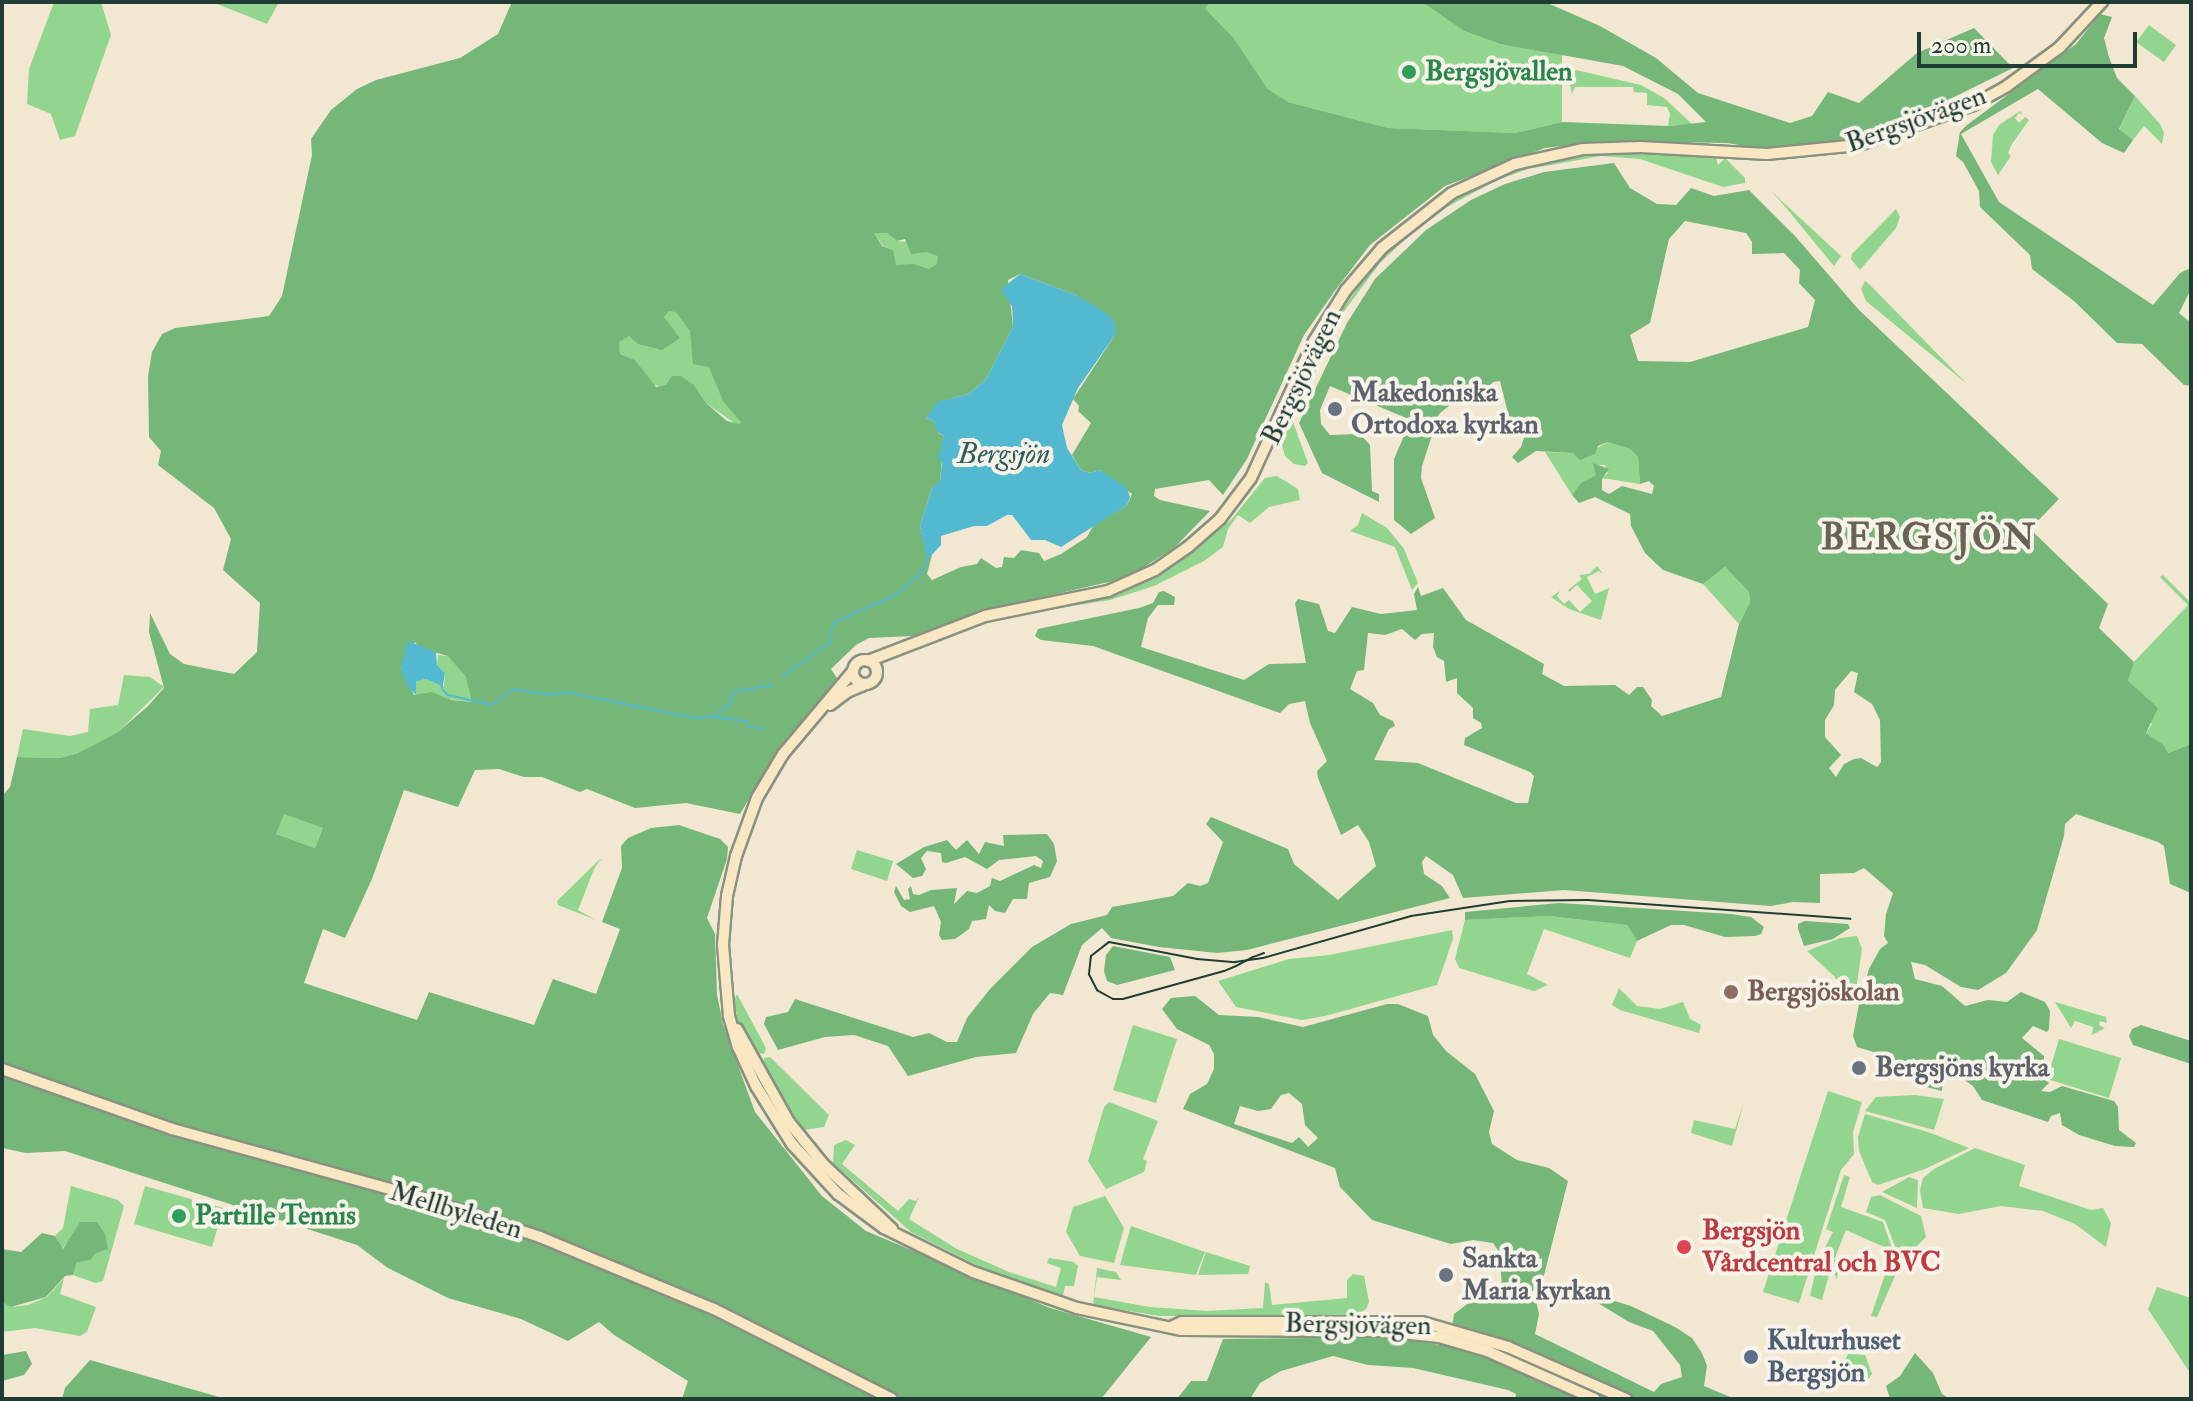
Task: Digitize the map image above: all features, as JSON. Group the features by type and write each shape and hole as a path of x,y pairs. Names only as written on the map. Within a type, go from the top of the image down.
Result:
{"street":[{"name":"Bergsjövägen","path":"1595,1399 1487,1351 1439,1337 1369,1331 1181,1330 1109,1316 1052,1301 973,1272 863,1215 838,1194 778,1125 738,1047 724,979 727,896 747,820 783,754 859,662 903,649 935,633 985,616 1108,591 1155,570 1220,519 1251,478 1314,341 1346,290 1382,248 1452,193 1515,164 1565,152 1621,147 1739,154 1829,151 1859,145 1960,110 2007,86 2060,47 2102,2"},
{"name":"Bergsjövägen","path":"892,1229 823,1164 780,1108 738,1032 727,974 731,903 748,836 764,796 784,759 828,708 847,692 866,684 903,649"},
{"path":"868,661 876,666 877,674"},
{"path":"853,671 856,679 866,684"},
{"name":"Mellbyleden","path":"2,1069 172,1129 426,1199 540,1237 725,1314 892,1399"},
{"name":"Bergsjövägen","path":"1173,1326 1182,1322 1422,1322 1508,1347 1626,1399"}],"green space":[{"path":"54,2 101,2 111,35 75,136 60,140 51,114 27,104 29,69"},
{"path":"212,2 279,2 267,24"},
{"path":"512,2 1210,2 1205,9 1233,37 1268,89 1288,102 1388,128 1515,133 1562,122 1670,126 1706,122 1678,94 1623,66 1500,44 1464,31 1422,2 1545,2 1600,26 1656,58 1698,93 1790,123 1812,116 1828,92 1859,103 1917,53 1974,28 2013,68 1901,123 1810,148 1777,151 1727,143 1607,141 1545,148 1445,186 1370,245 1334,292 1304,335 1247,459 1223,495 1209,480 1155,489 1154,496 1160,500 1210,511 1174,548 1126,578 978,612 912,636 869,638 856,645 831,669 839,681 769,765 740,814 686,803 635,808 587,789 580,792 542,777 524,777 499,769 475,770 458,807 404,790 372,879 345,938 323,929 304,983 417,1020 429,992 534,1025 553,979 596,994 620,929 602,922 622,868 621,846 628,838 651,828 679,825 720,839 728,847 727,859 707,918 715,934 717,995 723,1024 755,1112 822,1196 866,1231 1050,1308 1151,1337 1101,1399 682,1399 688,1381 614,1335 599,1322 568,1341 521,1319 448,1298 388,1268 357,1245 65,1151 26,1153 2,1148 2,796 10,787 17,757 60,758 78,753 118,732 148,706 164,688 149,632 150,613 170,654 184,664 234,674 257,652 260,603 223,570 231,539 214,508 158,465 161,451 149,437 148,376 152,352 162,334 175,328 269,316 282,296 312,155 311,139 331,110 357,89 376,80 460,58 498,34","holes":["874,233 887,233 897,241 905,239 911,254 926,252 938,256 937,264 929,269 914,264 896,265 893,250 882,246","1020,274 1076,295 1115,323 1115,335 1073,399 1079,406 1078,411 1091,423 1072,455 1081,470 1090,473 1100,470 1132,494 1127,505 1093,526 1087,537 1061,554 1044,561 1039,553 1021,550 1014,558 1004,557 1002,567 996,568 981,558 977,564 961,567 932,580 927,574 932,555 927,556 920,526 932,488 940,482 944,436 938,433 934,421 926,418 942,401 969,394 986,379 1013,327 1008,280","669,311 676,312 690,331 693,364 709,367 723,401 741,422 739,424 727,421 706,403 694,385 681,376 672,376 666,385 656,387 635,360 620,354 619,342 629,336 638,344 662,350 680,338 664,317","415,642 419,648 448,656 466,677 472,702 451,700 432,692 414,695 401,668","284,814 323,828 315,848 276,834"]},
{"name":"Bergsjövallen","path":"1210,2 1422,2 1464,31 1500,44 1562,54 1562,122 1515,133 1388,128 1288,102 1268,89 1233,37 1204,9"},
{"path":"2100,14 2112,17 2104,38 2109,57 2117,78 2135,96 2119,129 2133,140 2124,153 2102,143 2038,89 1961,134 1999,202 2153,305 2180,273 2188,269 2191,272 2191,289 2179,313 2191,323 2191,386 2184,385 2142,344 2117,343 2074,301 2032,269 2030,255 1980,207 1979,191 1963,162 1956,156 1960,132 1967,125 2076,44"},
{"path":"2149,25 2176,45 2164,62 2136,42"},
{"path":"1576,70 1641,85 1664,98 1692,124 1668,126 1670,114 1667,107 1647,105 1647,93 1634,92 1633,87 1575,87 1572,94 1568,76"},
{"path":"2135,96 2160,124 2164,133 2162,144 2144,126 2133,140 2119,130"},
{"path":"2020,111 2023,115 2019,113 2015,118 2019,123 2025,117 2029,120 2012,144 2008,153 2011,156 1998,175 1991,162 1993,135 1999,125"},
{"path":"1638,152 1716,157 1718,165 1725,158 1745,178 1745,183 1723,187 1640,159 1601,156 1528,169 1497,180 1447,207 1416,229 1380,263 1342,314 1293,422 1308,463 1305,466 1294,464 1285,456 1281,442 1334,322 1370,270 1399,239 1453,199 1492,179 1559,158"},
{"path":"1614,163 1630,188 1657,204 1676,205 1691,188 1714,196 1749,190 1795,236 1859,310 2059,499 2030,529 2108,604 2099,628 2134,662 2128,681 2158,708 2146,733 2164,745 2168,753 2191,744 2191,893 2170,884 2164,846 2076,814 2065,824 2037,930 2006,973 1978,990 1961,987 1925,965 1911,962 1915,979 1942,986 1965,1006 1988,1000 2007,1002 2021,992 2045,1002 2050,1011 2049,1029 2047,1032 2033,1026 2022,1038 2044,1056 2044,1079 2049,1083 2041,1091 2050,1092 2062,1086 2114,1101 2118,1107 2119,1130 2136,1143 2134,1147 2115,1146 2079,1135 2062,1125 2060,1113 2051,1116 2048,1122 1982,1100 1973,1086 1950,1070 1943,1077 1942,1091 1922,1086 1908,1069 1890,1057 1857,1047 1853,1036 1859,1004 1869,969 1880,949 1888,943 1884,936 1886,914 1893,893 1864,868 1854,873 1820,874 1820,903 1793,902 1771,906 1564,890 1463,898 1453,875 1426,856 1422,862 1424,874 1442,886 1450,898 1247,950 1217,953 1159,947 1111,938 1102,928 1082,945 1063,995 1050,993 1033,1014 1016,1053 976,1057 908,1076 888,1046 854,1035 825,1037 778,1050 764,1024 766,1017 788,1012 795,999 913,1037 929,1033 947,1042 957,1042 967,1018 990,989 1032,947 1071,924 1107,915 1112,907 1173,896 1188,883 1200,886 1208,883 1223,842 1206,824 1211,817 1288,849 1294,864 1338,900 1376,866 1369,842 1358,825 1341,835 1318,778 1317,771 1327,761 1310,723 1305,701 1289,704 1280,713 1093,646 1041,640 1035,636 1038,629 1139,608 1153,603 1159,592 1164,591 1175,597 1174,605 1158,605 1148,618 1141,647 1244,680 1269,664 1306,663 1295,603 1298,599 1319,604 1328,631 1335,633 1352,607 1381,614 1417,610 1414,594 1418,587 1421,596 1443,588 1466,620 1544,664 1542,674 1564,686 1615,685 1629,695 1637,687 1643,687 1652,700 1651,706 1662,716 1721,697 1739,624 1750,602 1749,592 1725,567 1703,584 1663,570 1645,553 1631,526 1630,514 1595,497 1579,503 1572,495 1581,483 1596,475 1593,463 1609,469 1602,479 1602,490 1609,494 1622,486 1652,494 1654,486 1649,481 1640,484 1638,457 1630,449 1607,442 1598,446 1595,454 1580,460 1573,453 1536,451 1518,463 1512,457 1521,447 1526,431 1509,417 1500,381 1493,382 1476,401 1457,399 1439,414 1421,478 1435,518 1411,534 1394,520 1394,459 1411,420 1330,386 1320,410 1321,424 1330,435 1360,434 1370,445 1372,491 1379,494 1379,502 1322,473 1299,423 1347,323 1375,279 1426,230 1471,200 1505,184 1544,172","holes":["1685,221 1746,233 1752,242 1752,254 1784,253 1800,270 1799,283 1815,300 1808,327 1690,362 1638,361 1630,335 1650,323 1669,239","1402,629 1415,640 1422,634 1434,633 1433,647 1437,657 1444,661 1446,682 1457,678 1457,693 1473,708 1473,718 1481,723 1482,728 1465,738 1464,745 1530,772 1534,776 1528,803 1516,803 1418,763 1374,760 1389,729 1395,726 1393,721 1380,715 1373,703 1350,689 1357,671 1364,670 1368,633 1385,635","1851,671 1858,673 1854,692 1872,704 1880,720 1881,762 1877,767 1861,758 1844,764 1836,777 1829,768 1841,755 1825,737 1825,720 1834,705 1835,690"]},
{"path":"1771,191 1841,256 1834,266 1782,203"},
{"path":"1896,209 1900,217 1896,228 1860,270 1851,259 1852,254"},
{"path":"873,232 887,233 897,241 964,246 885,302 893,250 883,246"},
{"path":"1865,281 1967,384 1866,301 1861,289"},
{"path":"669,311 676,311 783,396 737,425 706,403 694,385 662,387 652,384 635,360 620,354 618,342"},
{"path":"1607,442 1630,449 1638,457 1640,484 1602,478 1608,473 1605,465 1597,465 1596,475 1582,483 1572,495 1545,452 1573,453 1580,459"},
{"path":"1277,476 1298,489 1300,500 1269,507 1250,523 1238,515 1228,529 1223,547 1204,561 1154,586 1110,600 1054,609 1110,596 1167,570 1231,520 1265,478"},
{"path":"1362,513 1387,528 1404,549 1418,583 1412,590 1395,547 1350,531 1358,525"},
{"path":"1597,566 1603,574 1599,571 1587,577 1595,594 1609,588 1601,620 1569,609 1551,597 1560,591 1557,596 1564,604 1569,600 1580,612 1592,601 1577,585 1568,590 1582,579 1579,575 1589,574"},
{"path":"1725,567 1749,592 1750,602 1739,624 1703,584"},
{"path":"2163,575 2191,603 2191,744 2168,753 2164,745 2146,733 2152,724 2128,681 2134,662 2188,605 2160,577"},
{"path":"438,655 448,656 467,677 472,702 416,695 413,686 417,680 426,679 444,686 445,673 437,665"},
{"path":"124,675 150,677 164,687 118,732 78,753 60,758 17,757 23,729 70,736 88,732 90,709 118,705"},
{"path":"283,813 323,828 315,848 276,834"},
{"path":"1047,834 1054,844 1057,861 1050,877 1029,883 1027,899 1013,899 1005,913 995,911 989,905 986,919 972,921 969,929 955,939 942,940 939,935 941,922 934,906 910,912 901,906 894,892 896,886 904,900 910,899 908,889 911,886 913,894 919,895 931,890 957,888 954,904 967,891 977,893 990,886 992,878 1000,881 1034,865 1041,868 1043,861 1036,856 999,860 987,869 965,857 942,862 941,853 927,851 921,858 926,869 922,876 913,878 896,864 924,847 947,840 956,850 967,840 979,854 985,842 1004,846 1003,835"},
{"path":"857,850 893,861 887,881 851,869"},
{"path":"600,859 604,861 600,860 594,869 578,910 596,920 558,905 557,901"},
{"path":"1559,903 1731,914 1751,917 1764,927 1761,934 1755,936 1725,937 1684,925 1671,925 1637,941 1627,925 1549,916 1465,920 1465,912"},
{"path":"1549,916 1627,925 1637,941 1630,958 1544,929 1527,974 1548,985 1534,991 1459,968 1455,959 1465,920"},
{"path":"1805,921 1848,924 1850,928 1833,939 1804,946 1798,924"},
{"path":"1452,930 1453,939 1437,985 1325,1016 1302,1020 1236,1007 1218,981 1289,959 1329,955"},
{"path":"1857,936 1862,949 1854,1003 1847,1000 1835,977 1807,951 1840,938"},
{"path":"1113,946 1170,957 1175,970 1117,985 1107,981 1104,971 1106,955"},
{"path":"1619,988 1637,1006 1660,1009 1683,1002 1690,1019 1701,1025 1699,1033 1620,1010 1612,1005"},
{"path":"737,994 766,1048 764,1054 757,1053 739,1029 734,1000"},
{"path":"1195,996 1219,1015 1258,1017 1303,1027 1387,1004 1398,1004 1428,1016 1433,1035 1446,1051 1475,1074 1494,1111 1489,1132 1492,1144 1517,1160 1549,1168 1568,1181 1541,1287 1582,1291 1631,1306 1675,1327 1692,1338 1702,1353 1707,1366 1704,1386 1735,1399 1515,1399 1516,1394 1508,1390 1413,1368 1368,1365 1333,1356 1281,1371 1260,1383 1250,1399 1177,1399 1191,1381 1207,1381 1223,1339 1384,1337 1449,1346 1454,1314 1474,1299 1501,1292 1502,1285 1499,1252 1493,1243 1473,1240 1451,1244 1372,1220 1340,1187 1335,1168 1183,1109 1190,1094 1207,1084 1214,1069 1214,1054 1209,1045 1177,1029 1162,1009 1171,998","holes":["1289,1093 1302,1104 1305,1125 1318,1138 1308,1147 1299,1137 1292,1143 1234,1124 1240,1106 1258,1111 1271,1109 1281,1095","1556,1291 1588,1297 1629,1322 1653,1331 1680,1365 1682,1377 1661,1384 1654,1392 1535,1334 1539,1314 1536,1301 1540,1295"]},
{"path":"2055,1002 2106,1017 2107,1023 2100,1021 2099,1025 2105,1028 2092,1035 2093,1027 2075,1021 2071,1028"},
{"path":"1133,1025 1177,1039 1156,1103 1113,1090"},
{"path":"2141,1025 2191,1041 2191,1064 2133,1045 2129,1036 2132,1029"},
{"path":"2059,1039 2121,1058 2109,1098 2047,1079"},
{"path":"770,1057 829,1115 824,1127 804,1130 793,1119 762,1065 764,1058"},
{"path":"1828,1091 1862,1102 1853,1132 1854,1154 1841,1170 1799,1303 1763,1292"},
{"path":"1915,1095 1944,1099 1934,1130 1865,1111 1876,1097"},
{"path":"1109,1102 1158,1121 1143,1159 1147,1161 1144,1172 1106,1189 1088,1161 1104,1107"},
{"path":"1744,1102 1732,1146 1691,1133 1694,1120 1735,1129"},
{"path":"1865,1114 1928,1132 1969,1148 1925,1169 1878,1185 1872,1182 1859,1151 1858,1137"},
{"path":"846,1140 855,1145 842,1164 898,1211 909,1199 916,1201 919,1197 909,1219 957,1249 1009,1272 1056,1287 1061,1268 1047,1263 1049,1258 1074,1262 1078,1266 1074,1286 1065,1286 1063,1296 1056,1296 1002,1278 911,1232 833,1163 834,1145"},
{"path":"1975,1148 2025,1165 2019,1186 2091,1210 2103,1208 2111,1223 2106,1247 2075,1224 2043,1211 2001,1206 1959,1214 1923,1208 1920,1190 1923,1178"},
{"path":"1844,1175 1850,1177 1841,1207 1883,1222 1893,1251 1846,1230 1834,1260 1842,1257 1851,1261 1838,1269 1837,1279 1831,1268 1822,1300 1810,1296 1818,1261 1833,1232 1826,1229"},
{"path":"1909,1177 1918,1180 1917,1208 1882,1192"},
{"path":"71,1186 118,1200 124,1206 103,1281 95,1283 73,1275 77,1262 71,1238 62,1249 55,1236 63,1228"},
{"name":"Partille Tennis","path":"145,1186 223,1208 212,1247 134,1224"},
{"path":"1880,1195 1921,1216 1926,1237 1906,1257 1896,1249 1885,1220 1866,1212 1871,1197"},
{"path":"1105,1196 1124,1228 1114,1263 1080,1256 1066,1232 1073,1207"},
{"path":"80,1222 97,1222 105,1234 108,1249 96,1253 90,1260 77,1262 73,1275 65,1276 46,1297 11,1307 2,1302 2,1249 21,1252 42,1233 55,1236 63,1249"},
{"path":"1131,1226 1205,1252 1196,1275 1120,1265"},
{"path":"1893,1251 1902,1260 1877,1317 1871,1316"},
{"path":"1206,1252 1250,1266 1248,1274 1198,1275"},
{"path":"1097,1268 1116,1272 1121,1280 1097,1277 1094,1297 1150,1307 1207,1311 1263,1308 1265,1282 1269,1284 1272,1305 1347,1298 1347,1280 1353,1274 1364,1276 1369,1302 1366,1309 1354,1316 1159,1316 1093,1305"},
{"path":"64,1278 60,1294 96,1307 87,1332 80,1336 35,1328 2,1332 2,1302 11,1307 28,1305 47,1297"},
{"path":"2157,1287 2191,1298 2190,1373 2148,1309"},
{"path":"26,1351 32,1364 24,1375 2,1381 2,1355"},
{"path":"1915,1353 1933,1373 1942,1394 1950,1399 1890,1399 1886,1386 1900,1376"},
{"path":"1848,1354 1865,1355 1872,1374 1867,1381 1823,1375 1825,1368 1840,1372"},
{"path":"90,1360 219,1399 62,1399 65,1388"}],"water":[{"name":"Bergsjön","path":"1020,274 1076,295 1109,315 1115,323 1115,335 1078,388 1062,425 1067,448 1081,470 1090,473 1100,470 1127,488 1130,497 1127,505 1061,547 1045,540 1031,540 1012,515 1007,515 987,526 974,526 941,536 941,545 927,560 920,526 932,488 940,481 942,463 938,458 944,436 937,432 934,421 926,418 937,402 969,394 986,379 1013,327 1012,306 1001,289"},
{"path":"408,641 436,652 437,665 445,673 442,691 440,685 426,679 416,681 416,695 408,687 401,668"}],"waterway":[{"path":"782,677 830,642 833,623 897,594 921,573 927,560"},
{"path":"712,718 730,704 733,692 773,685"},
{"path":"443,690 448,695 492,705 513,689 549,695 565,692 700,719 705,716 746,721 749,727 764,729"}],"tram line":[{"path":"1264,953 1253,957 1236,966 1224,971 1123,999 1113,999 1097,990 1089,974 1091,956 1109,942 1197,959 1235,962 1263,958 1411,916 1510,901 1588,900 1850,919"}],"place":[{"name":"Bergsjövallen","path":"1409,72"},
{"name":"Makedoniska Ortodoxa kyrkan","path":"1335,409"},
{"name":"Bergsjöskolan","path":"1731,992"},
{"name":"Bergsjöns kyrka","path":"1859,1068"},
{"name":"Partille Tennis","path":"179,1216"},
{"name":"Bergsjön Vårdcentral och BVC","path":"1684,1247"},
{"name":"Sankta Maria kyrkan","path":"1446,1275"},
{"name":"Kulturhuset Bergsjön","path":"1751,1357"}],"district":[{"name":"BERGSJÖN","path":"1929,538"}]}
